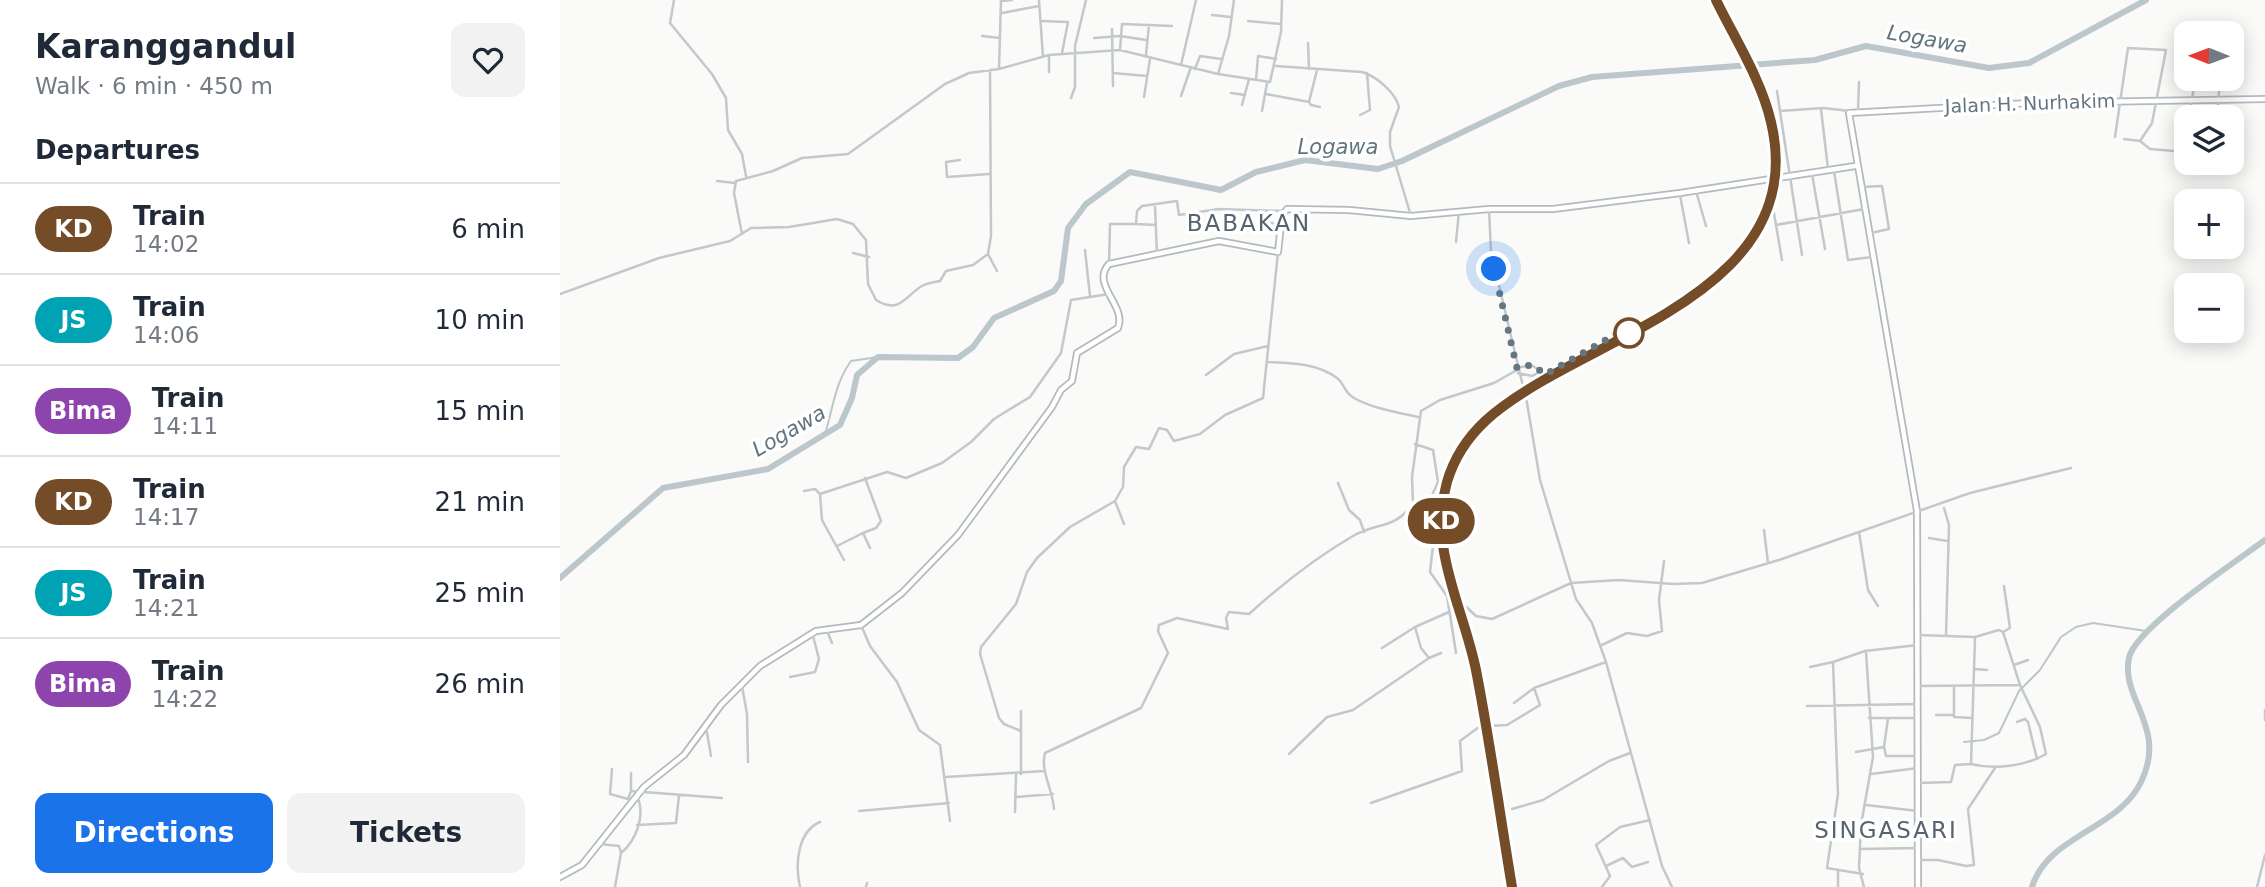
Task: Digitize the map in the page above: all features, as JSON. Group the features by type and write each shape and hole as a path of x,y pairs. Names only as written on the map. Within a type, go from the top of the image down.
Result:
{"main road":[{"name":"Jalan H. Nurhakim","path":"1850,111 2121,100 2265,99"},
{"path":"1850,111 1848,120 1855,166 1917,511 1918,887"},
{"path":"560,877 582,865 638,794 684,755 741,683 772,656 811,632 861,625 902,593 958,535 1052,407 1061,390 1072,381 1077,353 1118,328 1120,315 1104,278 1109,264 1225,241 1278,252 1284,211 1349,210 1411,216 1489,209 1564,208 1855,166"}],"street":[{"path":"674,0 670,23 712,74 726,98 728,130 742,154 746,176"},
{"path":"999,69 1001,0 1013,0"},
{"path":"1039,0 1043,57"},
{"path":"1071,98 1076,87 1074,51 1086,0"},
{"path":"1181,65 1196,0"},
{"path":"1218,74 1234,0"},
{"path":"717,181 735,183 746,176 773,171 802,158 848,154 936,89 968,73 999,69 1048,55 1112,49 1218,74 1267,82 1272,79 1275,65 1282,0"},
{"path":"1001,13 1040,6"},
{"path":"1212,15 1231,17"},
{"path":"1042,21 1068,22 1062,53"},
{"path":"1248,21 1281,24"},
{"path":"1120,50 1122,24 1172,26"},
{"path":"1146,55 1149,25"},
{"path":"1112,29 1113,86"},
{"path":"982,36 1000,38"},
{"path":"1094,37 1120,36 1146,40"},
{"path":"1308,43 1309,69"},
{"path":"2115,137 2130,47 2168,51 2151,127 2140,141"},
{"path":"1048,55 1049,72"},
{"path":"1181,96 1200,56 1222,59"},
{"path":"1256,80 1258,57 1276,59"},
{"path":"1144,97 1151,58"},
{"path":"1275,65 1367,73 1398,104 1390,132 1392,154 1395,171 1411,216"},
{"path":"1309,102 1317,70"},
{"path":"990,71 991,236 988,254 997,271"},
{"path":"1113,73 1147,76"},
{"path":"1360,115 1370,110 1367,73"},
{"path":"1242,105 1249,79"},
{"path":"1262,111 1267,82"},
{"path":"1858,110 1859,82"},
{"path":"1777,91 1802,255"},
{"path":"2190,105 2193,91"},
{"path":"2217,105 2218,91"},
{"path":"1231,93 1245,95"},
{"path":"1266,94 1309,102 1320,107"},
{"path":"1780,111 1821,108 1850,111"},
{"path":"1821,108 1848,260 1872,257"},
{"path":"2124,139 2140,141 2150,149 2174,150"},
{"path":"960,160 946,162 947,177 989,174"},
{"path":"1812,174 1825,249"},
{"path":"735,183 734,193 741,234"},
{"path":"1860,188 1882,186 1884,195 1889,229 1868,234"},
{"path":"1696,191 1706,226"},
{"path":"1778,192 1773,208 1782,260"},
{"path":"1680,193 1689,243"},
{"path":"1136,224 1139,209 1177,201 1179,215 1219,208 1284,211"},
{"path":"1155,206 1157,255"},
{"path":"1489,209 1491,252 1540,480 1571,583 1606,662 1630,753 1672,887"},
{"path":"1776,225 1864,209"},
{"path":"1456,242 1459,211"},
{"path":"560,294 659,258 730,241 754,227 845,220 861,231 869,257 868,284 873,295 881,303 891,305 906,301 923,285 940,281 946,271 973,265 988,254"},
{"path":"1267,223 1281,224"},
{"path":"1109,264 1110,224 1156,225"},
{"path":"1085,250 1090,296"},
{"path":"1021,731 999,718 980,654 981,647 1016,604 1024,578 1037,558 1070,527 1115,501 1123,487 1124,467 1136,447 1149,449 1159,428 1167,430 1174,441 1200,434 1225,415 1262,399 1278,252"},
{"path":"853,253 869,257"},
{"path":"820,494 865,478 891,472 906,478 936,467 971,442 999,415 1025,401 1061,353 1070,302 1077,297 1109,294"},
{"path":"1518,370 1532,376 1546,374 1632,326"},
{"path":"1206,375 1234,354 1268,346"},
{"path":"1268,362 1291,363 1323,370 1339,380 1345,393 1352,397 1375,407 1418,417"},
{"path":"1054,809 1053,794 1044,771 1046,752 1146,703 1168,653 1158,631 1159,625 1174,618 1190,619 1225,630 1229,612 1249,614 1306,566 1364,532 1399,520 1413,504 1418,417 1427,406 1494,383 1531,365 1541,373"},
{"path":"1415,444 1433,450 1438,482 1428,504 1426,519 1433,547 1430,572 1446,592 1456,653"},
{"path":"1462,603 1476,616 1492,619 1571,583 1619,580 1702,583 1768,563 1970,492 2071,468"},
{"path":"837,546 876,528 881,521 865,478"},
{"path":"1338,483 1349,510 1360,520 1364,532"},
{"path":"804,491 815,489 820,494 822,520 844,560"},
{"path":"1115,501 1124,524"},
{"path":"1413,504 1428,504"},
{"path":"1944,508 1949,525 1946,636"},
{"path":"1764,530 1768,563"},
{"path":"1859,532 1868,590 1878,606"},
{"path":"863,533 870,548"},
{"path":"1929,538 1947,541"},
{"path":"1600,646 1627,633 1647,636 1662,631 1659,606 1664,561"},
{"path":"2003,632 2011,625 2004,586"},
{"path":"1382,648 1415,627 1449,612"},
{"path":"861,625 870,646 897,682 919,730 940,745 950,821"},
{"path":"1415,627 1422,648 1429,658"},
{"path":"825,628 832,643"},
{"path":"1918,635 1975,637 1999,629 2003,632 2021,689 2046,746 2046,754 2037,759 1995,768 1971,764 1955,765 1951,782 1918,783"},
{"path":"790,677 815,672 819,659 811,632"},
{"path":"1971,764 1975,637"},
{"path":"1810,667 1865,651 1918,645"},
{"path":"1864,887 1860,849 1872,748 1867,706 1869,673 1865,651"},
{"path":"1289,754 1327,717 1353,710 1429,658 1441,653"},
{"path":"2014,665 2028,660"},
{"path":"1514,703 1534,688 1606,662"},
{"path":"1833,662 1838,794 1827,868 1863,874"},
{"path":"1975,670 1987,670"},
{"path":"741,683 746,698 748,762"},
{"path":"1954,685 1954,715"},
{"path":"1918,686 2021,689"},
{"path":"1488,726 1505,726 1540,705 1534,688"},
{"path":"1807,706 1918,704"},
{"path":"2265,710 2265,720"},
{"path":"1015,812 1021,711"},
{"path":"1936,715 1972,718"},
{"path":"1869,718 1918,718"},
{"path":"1888,718 1886,756 1918,755"},
{"path":"2017,722 2025,719 2028,722 2037,759"},
{"path":"706,727 711,756"},
{"path":"1371,803 1462,771 1460,741 1479,727"},
{"path":"1856,752 1885,747"},
{"path":"1511,808 1543,800 1609,761 1630,753"},
{"path":"1871,774 1918,768"},
{"path":"1918,860 1974,865 1968,809 1995,768"},
{"path":"612,769 611,795 628,800 631,773"},
{"path":"946,777 1044,771"},
{"path":"631,791 638,794 722,798"},
{"path":"621,853 636,838 640,800 638,794"},
{"path":"1015,797 1053,794"},
{"path":"637,825 676,823 679,795"},
{"path":"859,811 949,803"},
{"path":"1864,805 1918,811"},
{"path":"1602,887 1610,878 1596,845 1620,828 1650,820"},
{"path":"800,887 798,861 802,842 810,828 820,822"},
{"path":"600,844 619,846 621,853 615,887"},
{"path":"1860,849 1918,848"},
{"path":"2257,887 2265,855"},
{"path":"1606,866 1623,858 1632,867 1648,862"},
{"path":"1838,871 1838,887"}],"waterway":[{"name":"Logawa","path":"560,578 663,488 768,469 840,425 852,398 857,375 878,357 958,358 973,347 994,318 1054,291 1061,281 1068,228 1086,204 1130,172 1221,190 1256,172 1305,160 1378,169 1402,161 1559,86 1592,77 1815,60 1866,46 1989,68 2029,63 2146,0"},
{"path":"825,434 838,387 851,361 878,357"},
{"path":"2032,887 2040,870 2053,855 2117,811 2141,782 2148,763 2149,745 2147,729 2128,673 2129,658 2135,645 2167,613 2265,540"},
{"path":"1964,742 1984,740 1999,733 2019,691 2040,670 2061,637 2076,627 2093,623 2146,631"}],"railway":[{"path":"1507,887 1472,667 1440,547 1439,515 1444,484 1464,441 1489,412 1507,398 1622,336 1700,288 1732,259 1757,225 1771,186 1772,141 1769,122 1748,68 1713,0"}],"train":[{"name":"KD","path":"1512,887 1475,665 1452,591 1442,547 1442,507 1447,482 1465,443 1492,413 1510,399 1558,371 1695,295 1732,265 1756,233 1771,195 1776,159 1775,141 1754,75 1716,0"}],"district":[{"name":"BABAKAN","path":"1249,223"},
{"name":"SINGASARI","path":"1886,830"}],"route":[{"path":"1494,269 1517,368 1531,365 1546,374 1623,330 1629,333"}]}
